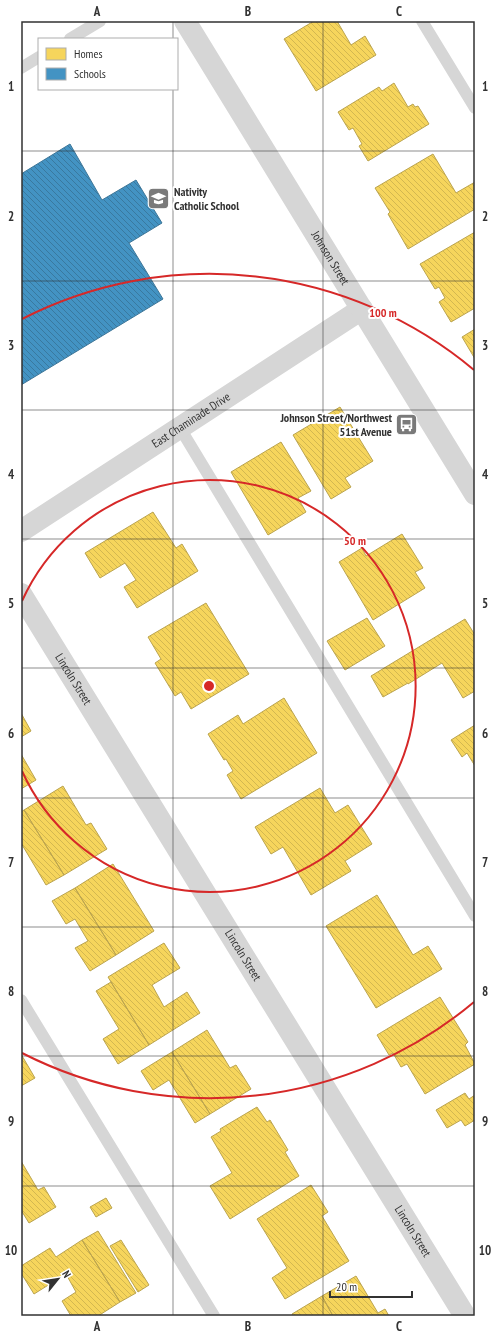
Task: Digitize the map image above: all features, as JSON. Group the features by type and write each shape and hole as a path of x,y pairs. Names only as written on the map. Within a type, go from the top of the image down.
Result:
{"street":[{"name":"Johnson Street","path":"185,21 475,494"},
{"name":"East Chaminade Drive","path":"21,531 362,309"},
{"name":"Lincoln Street","path":"21,594 465,1316"}],"lane":[{"path":"71,38 84,25 100,21"},
{"path":"422,21 475,108"},
{"path":"21,68 38,58"},
{"path":"180,428 475,916"},
{"path":"21,1000 214,1316"}],"building: Homes":[{"path":"314,21 337,21 351,45 365,36 376,55 316,91 284,39"},
{"path":"394,83 408,107 413,104 415,107 418,106 429,124 368,161 359,146 362,144 353,128 349,130 338,112 379,87 382,91"},
{"path":"433,154 456,193 475,182 475,209 408,249 388,214 390,212 375,188"},
{"path":"475,232 475,308 451,322 439,302 445,298 439,287 435,289 420,264"},
{"path":"475,329 475,359 462,337"},
{"path":"340,407 373,461 345,478 351,487 331,499 293,435"},
{"path":"281,442 311,491 298,498 306,512 268,535 231,472"},
{"path":"153,512 176,548 182,544 198,571 137,608 124,587 136,580 125,563 100,578 85,553"},
{"path":"402,534 423,568 415,572 425,588 373,620 339,562 362,548 366,556"},
{"path":"206,603 249,674 191,709 181,692 175,696 155,663 161,659 148,637"},
{"path":"367,618 385,646 345,670 327,641"},
{"path":"465,619 475,635 475,691 463,698 442,663 408,684 383,697 371,676"},
{"path":"284,698 317,753 241,799 227,775 233,771 226,759 224,760 208,734 238,715 243,724"},
{"path":"21,713 31,731 21,737"},
{"path":"475,725 475,766 467,753 462,757 451,740"},
{"path":"21,754 36,780 21,789"},
{"path":"63,786 86,825 91,823 107,849 64,875 24,810"},
{"path":"320,788 335,813 348,805 372,844 345,861 351,871 311,895 283,847 271,854 255,827"},
{"path":"24,810 64,875 46,885 21,843 21,812"},
{"path":"113,864 154,931 116,955 75,888"},
{"path":"75,888 116,955 90,971 75,948 88,941 75,919 66,924 52,901"},
{"path":"377,895 413,955 428,946 442,969 376,1008 326,926"},
{"path":"164,943 180,968 152,985 164,1007 187,992 200,1013 149,1045 108,977"},
{"path":"111,982 149,1045 118,1064 103,1039 119,1029 96,991"},
{"path":"440,997 468,1042 465,1045 475,1064 425,1094 407,1064 401,1067 393,1053 389,1055 377,1035"},
{"path":"207,1030 230,1068 236,1065 251,1089 210,1114 172,1052"},
{"path":"172,1052 210,1114 195,1123 169,1080 153,1090 141,1071"},
{"path":"21,1054 35,1078 21,1086"},
{"path":"465,1093 469,1099 475,1095 475,1120 465,1126 461,1120 447,1128 436,1110"},
{"path":"257,1107 267,1122 270,1120 288,1150 285,1152 299,1176 230,1219 210,1186 232,1173 211,1137 221,1131 220,1129"},
{"path":"21,1161 38,1190 44,1187 56,1207 29,1223 21,1210"},
{"path":"311,1185 328,1212 322,1216 349,1261 285,1299 272,1278 287,1268 257,1219"},
{"path":"106,1198 112,1208 96,1217 90,1207"},
{"path":"98,1231 136,1293 120,1302 82,1240"},
{"path":"82,1240 120,1302 98,1316 71,1316 62,1301 76,1292 66,1274 34,1294 21,1273 21,1266 50,1248 56,1257"},
{"path":"121,1240 149,1285 138,1292 110,1246"},
{"path":"356,1276 378,1313 385,1309 389,1316 333,1316 322,1296"},
{"path":"322,1296 333,1316 293,1316 292,1314"}],"building: Schools":[{"path":"70,144 102,200 136,180 162,223 129,243 163,299 21,385 21,174"}],"place":[{"name":"Nativity Catholic School","path":"158,199"},
{"name":"Johnson Street/Northwest 51st Avenue","path":"407,425"}]}
